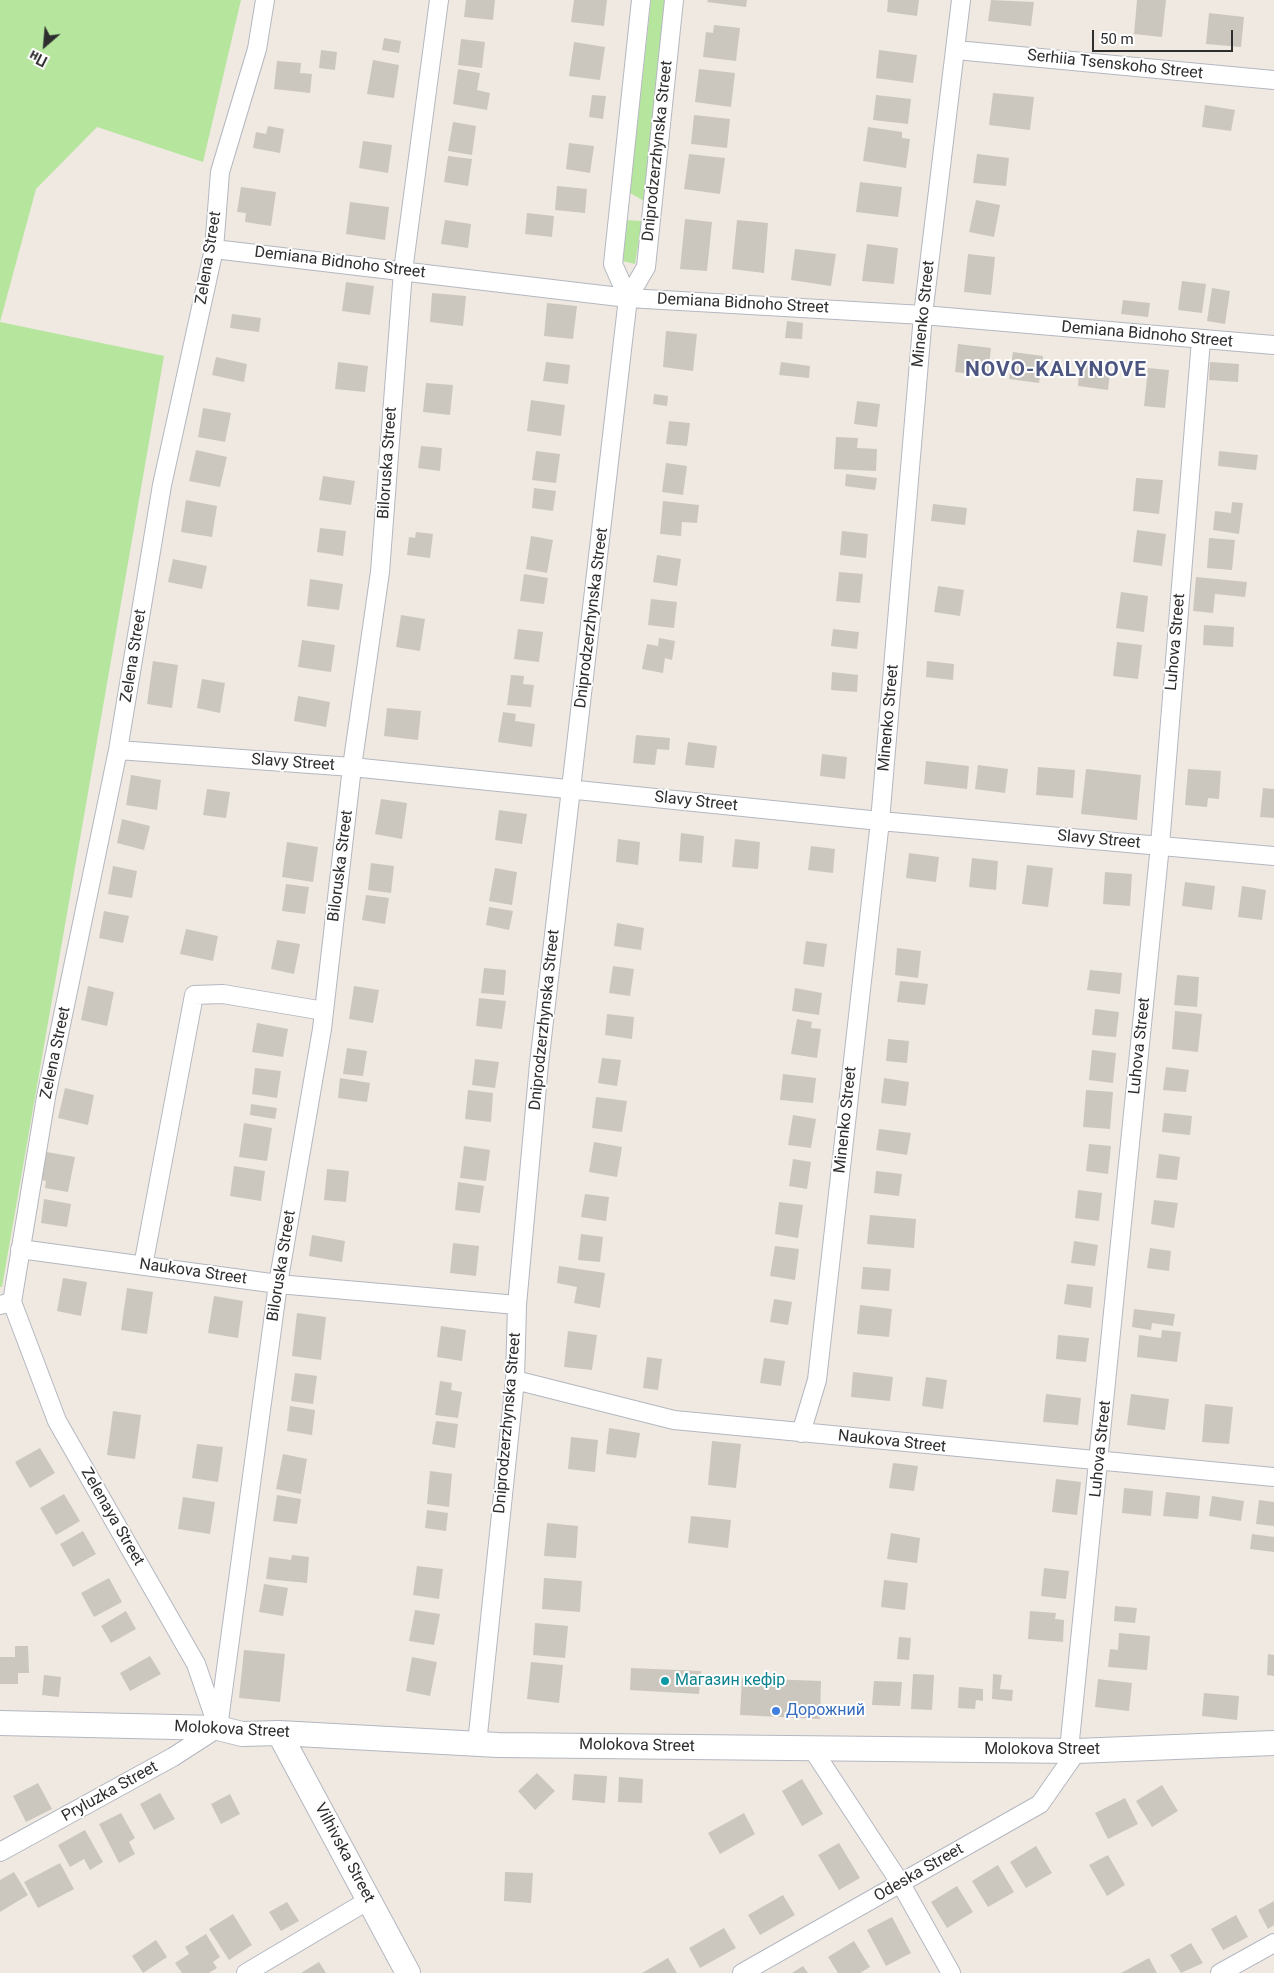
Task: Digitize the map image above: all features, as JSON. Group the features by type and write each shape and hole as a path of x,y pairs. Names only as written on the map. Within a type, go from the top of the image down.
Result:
{"street":[{"name":"Zelena Street","path":"6,1303 20,1249 46,1098 118,750 162,485 214,249 220,172 257,49 265,0"},
{"name":"Biloruska Street","path":"218,1728 278,1284 324,1011 352,767 380,572 403,270 439,0"},
{"name":"Dniprodzerzhynska Street","path":"628,298 613,264 641,0"},
{"name":"Dniprodzerzhynska Street","path":"478,1744 515,1380 517,1305 539,1064 628,298 646,267 674,0"},
{"name":"Minenko Street","path":"801,1433 817,1380 880,821 923,315 961,0"},
{"name":"Serhiia Tsenskoho Street","path":"956,50 1274,80"},
{"name":"Demiana Bidnoho Street","path":"214,249 628,298 923,315 1274,345"},
{"name":"Luhova Street","path":"1073,1751 1160,845 1200,340"},
{"name":"Slavy Street","path":"118,750 352,767 880,821 1274,856"},
{"path":"143,1266 194,995 223,994 324,1011"},
{"name":"Naukova Street","path":"20,1249 278,1284 517,1305"},
{"name":"Zelenaya Street","path":"6,1303 57,1421 196,1664 218,1728"},
{"name":"Naukova Street","path":"515,1380 674,1420 1100,1462 1274,1477"},
{"name":"Molokova Street","path":"0,1723 218,1728 242,1734 279,1733 478,1744 1073,1751 1274,1743"},
{"name":"Pryluzka Street","path":"0,1852 173,1757 218,1728"},
{"name":"Vilhivska Street","path":"279,1733 408,1973"},
{"path":"811,1748 900,1884 951,1973"},
{"name":"Odeska Street","path":"742,1973 1040,1804 1073,1751"},
{"path":"246,1973 369,1900"},
{"path":"1220,1973 1274,1943"}],"green space":[{"path":"0,0 241,0 203,162 97,127 36,189 0,322"},
{"path":"651,0 666,0 644,201 630,193"},
{"path":"625,220 642,221 635,264 623,261"},
{"path":"0,322 164,356 2,1287 0,1287"}],"building":[{"path":"466,0 495,0 493,20 464,17"},
{"path":"574,0 607,0 604,26 571,22"},
{"path":"708,0 747,0 746,7 707,2"},
{"path":"888,0 919,0 917,16 887,12"},
{"path":"991,0 1034,2 1031,26 988,21"},
{"path":"1137,0 1166,0 1162,37 1134,34"},
{"path":"1209,13 1244,17 1241,47 1206,44"},
{"path":"714,25 740,28 736,61 703,57 706,32 713,33"},
{"path":"384,38 401,41 399,53 382,50"},
{"path":"461,39 485,42 482,68 458,65"},
{"path":"574,42 605,47 600,80 569,76"},
{"path":"321,50 337,52 335,70 319,68"},
{"path":"879,50 917,55 913,83 876,78"},
{"path":"373,60 399,65 394,98 367,94"},
{"path":"277,61 301,63 300,73 312,74 310,93 274,89"},
{"path":"458,69 480,73 477,90 490,93 487,110 453,104"},
{"path":"699,69 735,73 731,107 695,102"},
{"path":"993,93 1034,97 1030,130 989,125"},
{"path":"592,95 606,96 603,119 589,117"},
{"path":"876,95 911,99 908,124 873,120"},
{"path":"1205,105 1235,110 1231,131 1202,127"},
{"path":"694,115 730,119 727,148 691,144"},
{"path":"453,122 476,126 472,155 448,151"},
{"path":"268,126 284,129 280,153 253,148 256,132 266,134"},
{"path":"868,127 902,132 902,138 910,139 906,168 863,161"},
{"path":"363,141 392,145 388,173 359,168"},
{"path":"569,143 594,146 590,173 566,169"},
{"path":"689,154 725,158 720,194 684,189"},
{"path":"977,154 1009,158 1006,186 973,183"},
{"path":"448,156 472,159 468,186 444,182"},
{"path":"860,182 902,187 898,217 856,212"},
{"path":"557,186 587,189 585,213 555,210"},
{"path":"241,187 276,192 271,226 245,222 246,213 237,212"},
{"path":"976,200 1000,205 994,237 969,232"},
{"path":"350,202 389,207 385,240 346,234"},
{"path":"527,213 554,216 552,237 525,234"},
{"path":"685,219 712,222 707,271 680,269"},
{"path":"445,220 471,224 468,248 441,244"},
{"path":"737,220 768,223 764,273 732,269"},
{"path":"867,244 898,248 894,284 862,281"},
{"path":"795,249 836,254 831,286 791,280"},
{"path":"968,254 995,257 991,295 964,292"},
{"path":"1182,281 1206,284 1202,313 1178,310"},
{"path":"346,282 374,286 370,315 342,311"},
{"path":"1212,288 1230,291 1225,324 1207,321"},
{"path":"432,293 466,296 463,326 430,322"},
{"path":"1123,300 1150,303 1148,317 1121,314"},
{"path":"547,303 577,306 573,339 544,336"},
{"path":"232,314 261,318 259,332 230,328"},
{"path":"787,321 803,323 802,339 785,338"},
{"path":"666,331 697,334 693,371 663,367"},
{"path":"958,344 991,348 988,376 955,372"},
{"path":"1013,352 1043,356 1039,383 1009,379"},
{"path":"216,357 247,364 244,382 212,375"},
{"path":"1080,361 1111,364 1108,390 1078,386"},
{"path":"338,362 368,366 365,392 335,389"},
{"path":"546,362 570,365 568,384 543,381"},
{"path":"781,362 810,366 809,378 779,375"},
{"path":"1210,362 1239,364 1238,382 1209,380"},
{"path":"1148,368 1169,370 1165,408 1144,406"},
{"path":"426,383 453,385 450,415 423,412"},
{"path":"654,394 668,396 667,406 653,404"},
{"path":"531,400 565,405 561,436 527,431"},
{"path":"857,401 880,404 877,427 854,424"},
{"path":"203,408 231,413 225,442 198,437"},
{"path":"669,421 690,423 687,446 666,444"},
{"path":"836,437 858,438 857,448 877,449 876,471 834,469"},
{"path":"421,446 442,448 440,471 418,468"},
{"path":"196,450 227,457 220,487 189,481"},
{"path":"536,451 560,454 556,483 532,480"},
{"path":"1219,451 1258,455 1256,470 1218,466"},
{"path":"666,463 687,466 683,495 662,492"},
{"path":"846,474 877,478 875,490 845,486"},
{"path":"323,476 355,481 351,505 319,500"},
{"path":"1136,478 1163,480 1159,514 1133,511"},
{"path":"534,488 556,491 553,511 532,508"},
{"path":"186,500 217,506 212,537 181,532"},
{"path":"663,501 699,505 697,523 682,522 681,536 660,534"},
{"path":"1232,502 1243,503 1239,534 1213,530 1215,511 1231,513"},
{"path":"933,504 967,508 965,525 931,521"},
{"path":"320,528 346,531 343,556 317,552"},
{"path":"1137,530 1166,534 1162,566 1133,562"},
{"path":"842,531 868,534 866,558 840,555"},
{"path":"416,532 433,534 430,558 407,555 409,537 415,538"},
{"path":"531,536 553,540 547,573 526,569"},
{"path":"1209,538 1235,540 1232,570 1207,568"},
{"path":"657,555 681,559 677,586 653,582"},
{"path":"173,559 207,566 202,589 168,582"},
{"path":"839,572 863,574 860,603 836,601"},
{"path":"524,574 548,578 544,604 520,601"},
{"path":"1196,577 1247,582 1245,597 1215,594 1213,613 1193,611"},
{"path":"310,579 343,584 339,610 307,606"},
{"path":"938,586 964,590 960,616 934,612"},
{"path":"1121,592 1148,596 1144,632 1116,628"},
{"path":"651,599 677,602 674,628 648,625"},
{"path":"401,615 425,619 420,651 396,647"},
{"path":"1204,625 1234,627 1233,647 1203,645"},
{"path":"518,629 543,632 539,662 514,659"},
{"path":"833,629 859,632 857,649 831,646"},
{"path":"659,638 675,641 672,660 665,658 663,673 642,669 647,644 658,646"},
{"path":"302,640 335,645 331,672 298,667"},
{"path":"1117,642 1142,645 1138,679 1113,676"},
{"path":"153,661 178,665 172,708 147,704"},
{"path":"927,661 954,664 953,680 926,677"},
{"path":"832,672 858,675 857,692 831,690"},
{"path":"511,675 524,676 523,684 534,685 531,707 507,705"},
{"path":"202,679 225,683 220,713 197,708"},
{"path":"298,696 330,702 326,727 294,721"},
{"path":"387,708 421,711 418,740 384,736"},
{"path":"503,712 516,714 515,721 535,724 532,747 498,742"},
{"path":"636,735 670,738 669,750 657,749 655,765 633,763"},
{"path":"688,742 717,746 714,768 685,765"},
{"path":"822,754 847,757 845,779 820,776"},
{"path":"926,761 969,766 967,789 924,784"},
{"path":"978,765 1008,769 1005,793 975,789"},
{"path":"1038,767 1075,770 1073,798 1036,795"},
{"path":"1086,769 1141,775 1137,820 1081,814"},
{"path":"1188,769 1221,771 1219,799 1208,798 1207,807 1185,805"},
{"path":"131,775 161,780 157,810 126,805"},
{"path":"1263,788 1274,789 1274,818 1260,817"},
{"path":"207,789 230,792 226,818 203,815"},
{"path":"381,799 407,803 402,839 375,834"},
{"path":"499,810 527,814 522,844 495,840"},
{"path":"122,819 150,826 144,850 117,843"},
{"path":"681,833 704,836 702,863 679,861"},
{"path":"618,839 640,842 638,865 616,862"},
{"path":"735,839 760,842 758,869 732,867"},
{"path":"287,842 318,847 313,882 282,877"},
{"path":"811,846 835,849 833,873 808,870"},
{"path":"909,853 939,857 936,882 906,878"},
{"path":"972,858 998,861 996,890 969,887"},
{"path":"371,863 394,866 391,893 368,890"},
{"path":"1027,865 1053,868 1048,907 1022,904"},
{"path":"113,866 137,871 132,898 108,894"},
{"path":"495,868 517,872 512,905 489,901"},
{"path":"1105,872 1132,874 1130,906 1103,904"},
{"path":"1185,882 1215,886 1212,910 1182,906"},
{"path":"286,884 309,887 305,914 282,911"},
{"path":"1242,886 1266,890 1262,920 1238,917"},
{"path":"366,895 389,898 385,924 362,920"},
{"path":"489,907 513,911 509,930 486,925"},
{"path":"104,911 129,916 123,943 99,938"},
{"path":"617,923 644,928 641,950 614,946"},
{"path":"186,929 218,936 213,961 180,954"},
{"path":"277,940 300,944 294,974 271,969"},
{"path":"806,941 827,944 824,967 803,964"},
{"path":"897,948 921,951 918,978 895,975"},
{"path":"613,966 634,969 630,996 609,993"},
{"path":"484,968 506,970 504,995 481,993"},
{"path":"1090,970 1122,973 1120,994 1087,990"},
{"path":"1177,975 1199,977 1197,1007 1174,1005"},
{"path":"900,981 928,984 925,1005 897,1002"},
{"path":"88,986 114,992 107,1026 81,1020"},
{"path":"354,986 379,990 373,1023 349,1019"},
{"path":"795,988 822,993 819,1015 792,1011"},
{"path":"479,998 506,1001 502,1029 476,1026"},
{"path":"1095,1009 1119,1012 1116,1037 1092,1035"},
{"path":"1175,1011 1202,1014 1198,1052 1172,1049"},
{"path":"607,1014 634,1017 632,1039 605,1035"},
{"path":"797,1019 812,1022 811,1028 821,1029 817,1058 791,1054"},
{"path":"257,1023 288,1029 283,1057 252,1052"},
{"path":"888,1039 909,1041 907,1063 886,1061"},
{"path":"347,1048 367,1051 363,1076 343,1074"},
{"path":"1092,1050 1116,1053 1113,1083 1089,1080"},
{"path":"602,1058 621,1060 617,1086 598,1083"},
{"path":"475,1059 499,1062 495,1088 472,1085"},
{"path":"1166,1067 1189,1070 1186,1092 1163,1090"},
{"path":"255,1068 281,1071 277,1098 252,1094"},
{"path":"783,1074 816,1078 813,1103 780,1100"},
{"path":"340,1078 370,1083 367,1102 338,1098"},
{"path":"884,1078 909,1082 906,1106 881,1103"},
{"path":"65,1088 94,1095 88,1125 58,1118"},
{"path":"468,1090 493,1093 491,1122 465,1119"},
{"path":"1086,1090 1113,1092 1110,1129 1083,1127"},
{"path":"596,1097 627,1101 622,1132 592,1128"},
{"path":"251,1104 277,1108 275,1119 250,1115"},
{"path":"1164,1113 1192,1116 1190,1135 1162,1132"},
{"path":"793,1115 816,1119 811,1148 788,1145"},
{"path":"244,1123 272,1128 267,1161 239,1157"},
{"path":"879,1129 911,1133 907,1155 876,1150"},
{"path":"594,1142 622,1147 617,1177 589,1172"},
{"path":"1089,1144 1111,1146 1108,1174 1086,1171"},
{"path":"464,1146 490,1150 486,1181 460,1178"},
{"path":"41,1151 75,1157 68,1192 45,1188 46,1181 36,1179"},
{"path":"1159,1154 1180,1157 1177,1180 1156,1178"},
{"path":"793,1159 811,1162 807,1189 789,1186"},
{"path":"234,1166 265,1171 261,1201 230,1196"},
{"path":"327,1169 349,1171 346,1202 324,1200"},
{"path":"876,1171 902,1174 899,1196 874,1193"},
{"path":"458,1182 484,1186 480,1213 455,1210"},
{"path":"1078,1190 1102,1193 1099,1221 1075,1218"},
{"path":"585,1194 609,1197 606,1221 581,1217"},
{"path":"44,1199 71,1204 67,1227 41,1223"},
{"path":"1154,1200 1178,1203 1174,1228 1151,1224"},
{"path":"779,1202 803,1205 798,1238 775,1234"},
{"path":"870,1215 916,1219 914,1248 867,1244"},
{"path":"581,1234 603,1237 600,1262 578,1260"},
{"path":"312,1235 345,1241 342,1262 309,1256"},
{"path":"1074,1241 1098,1245 1095,1266 1071,1263"},
{"path":"453,1243 479,1246 476,1276 450,1273"},
{"path":"775,1246 799,1249 795,1280 770,1276"},
{"path":"1150,1248 1171,1251 1169,1271 1147,1268"},
{"path":"559,1266 605,1273 600,1308 574,1303 577,1287 557,1283"},
{"path":"863,1267 891,1269 889,1291 861,1289"},
{"path":"63,1278 87,1282 81,1316 57,1311"},
{"path":"1067,1284 1093,1287 1091,1308 1064,1304"},
{"path":"127,1288 153,1292 147,1334 121,1330"},
{"path":"214,1296 243,1301 238,1338 208,1333"},
{"path":"774,1299 792,1302 788,1325 770,1322"},
{"path":"860,1305 892,1309 889,1337 857,1334"},
{"path":"1134,1309 1175,1314 1173,1326 1152,1323 1151,1330 1132,1327"},
{"path":"297,1313 326,1317 321,1360 292,1356"},
{"path":"441,1326 466,1330 462,1361 437,1357"},
{"path":"1162,1330 1181,1332 1177,1362 1137,1357 1139,1335 1161,1338"},
{"path":"568,1331 597,1335 592,1370 564,1367"},
{"path":"1058,1335 1089,1338 1086,1362 1056,1359"},
{"path":"647,1357 662,1359 658,1390 643,1388"},
{"path":"764,1358 785,1361 781,1386 760,1383"},
{"path":"853,1372 893,1377 890,1401 851,1397"},
{"path":"295,1373 317,1376 313,1404 291,1401"},
{"path":"926,1377 947,1380 943,1409 922,1406"},
{"path":"440,1381 452,1383 451,1390 462,1392 458,1418 435,1415"},
{"path":"1046,1394 1081,1398 1078,1425 1043,1422"},
{"path":"1131,1394 1169,1399 1165,1430 1127,1425"},
{"path":"1205,1404 1233,1407 1229,1444 1202,1442"},
{"path":"290,1406 315,1410 312,1435 287,1431"},
{"path":"113,1411 141,1415 135,1459 107,1455"},
{"path":"436,1421 458,1424 455,1448 432,1444"},
{"path":"609,1428 640,1433 636,1458 606,1454"},
{"path":"571,1437 598,1440 595,1472 568,1469"},
{"path":"712,1441 741,1444 736,1488 708,1485"},
{"path":"197,1444 223,1447 218,1482 192,1478"},
{"path":"40,1448 55,1473 30,1488 15,1462"},
{"path":"283,1454 307,1459 301,1494 276,1489"},
{"path":"893,1463 918,1466 914,1491 889,1488"},
{"path":"430,1471 452,1474 449,1507 427,1504"},
{"path":"1056,1479 1081,1482 1077,1515 1052,1512"},
{"path":"1124,1488 1153,1491 1151,1516 1122,1513"},
{"path":"1166,1492 1200,1496 1198,1519 1163,1516"},
{"path":"64,1494 80,1521 56,1535 40,1508"},
{"path":"277,1495 301,1499 297,1524 273,1521"},
{"path":"1212,1496 1244,1501 1241,1521 1209,1516"},
{"path":"183,1497 215,1502 210,1534 178,1529"},
{"path":"1259,1500 1274,1502 1274,1526 1256,1524"},
{"path":"427,1510 448,1513 446,1531 425,1528"},
{"path":"691,1516 731,1520 728,1548 688,1543"},
{"path":"547,1523 578,1526 576,1558 544,1556"},
{"path":"83,1531 96,1554 73,1567 60,1544"},
{"path":"891,1533 920,1538 917,1563 887,1559"},
{"path":"1252,1534 1274,1537 1274,1552 1250,1549"},
{"path":"292,1555 309,1557 307,1583 266,1579 269,1557 291,1560"},
{"path":"417,1566 443,1569 439,1599 413,1595"},
{"path":"1044,1568 1069,1571 1066,1599 1041,1596"},
{"path":"109,1578 122,1602 94,1617 81,1593"},
{"path":"544,1578 582,1581 580,1612 542,1609"},
{"path":"884,1580 908,1583 905,1610 881,1607"},
{"path":"264,1584 288,1588 283,1616 259,1612"},
{"path":"1115,1606 1137,1608 1135,1623 1114,1621"},
{"path":"415,1610 440,1614 434,1645 409,1641"},
{"path":"126,1611 136,1629 111,1643 101,1626"},
{"path":"1030,1611 1056,1613 1055,1619 1064,1620 1063,1642 1028,1639"},
{"path":"535,1623 568,1626 565,1658 533,1655"},
{"path":"1119,1633 1150,1636 1147,1670 1108,1667 1110,1649 1118,1650"},
{"path":"899,1637 911,1638 909,1660 897,1659"},
{"path":"15,1646 28,1646 29,1673 18,1673 18,1684 0,1684 0,1657 15,1657"},
{"path":"244,1650 285,1654 280,1702 239,1698"},
{"path":"1268,1654 1274,1655 1274,1676 1267,1675"},
{"path":"150,1656 161,1674 130,1691 120,1673"},
{"path":"412,1657 437,1662 430,1696 406,1691"},
{"path":"531,1662 563,1665 559,1703 527,1699"},
{"name":"Магазин кефір","path":"631,1668 701,1671 699,1694 630,1690"},
{"path":"913,1674 934,1675 932,1710 911,1709"},
{"path":"993,1674 1002,1675 1000,1689 1013,1690 1012,1701 992,1699"},
{"path":"44,1675 61,1677 59,1697 42,1695"},
{"path":"742,1678 821,1681 820,1719 740,1715"},
{"path":"1098,1679 1132,1683 1129,1711 1095,1707"},
{"path":"874,1681 902,1682 900,1706 872,1705"},
{"path":"959,1687 983,1689 983,1701 976,1700 975,1709 958,1708"},
{"path":"1204,1693 1239,1696 1237,1720 1202,1716"},
{"path":"537,1773 555,1791 535,1810 518,1791"},
{"path":"574,1774 607,1776 605,1803 572,1800"},
{"path":"619,1777 643,1779 642,1803 618,1802"},
{"path":"802,1779 823,1814 802,1826 782,1791"},
{"path":"38,1783 52,1809 26,1822 13,1796"},
{"path":"1162,1785 1178,1811 1152,1827 1136,1801"},
{"path":"160,1793 175,1819 154,1830 140,1804"},
{"path":"230,1794 240,1814 221,1824 211,1804"},
{"path":"1125,1798 1138,1824 1108,1839 1095,1813"},
{"path":"121,1813 135,1838 129,1842 135,1854 119,1863 99,1824"},
{"path":"744,1813 755,1834 720,1854 708,1833"},
{"path":"85,1830 103,1862 90,1870 84,1859 70,1867 58,1845"},
{"path":"839,1843 860,1878 839,1890 818,1855"},
{"path":"1036,1846 1052,1873 1026,1888 1010,1862"},
{"path":"1108,1855 1125,1885 1107,1896 1089,1865"},
{"path":"60,1863 74,1889 38,1908 24,1882"},
{"path":"998,1865 1014,1892 988,1907 972,1881"},
{"path":"14,1872 28,1895 0,1912 0,1880"},
{"path":"505,1872 533,1873 531,1903 504,1901"},
{"path":"957,1886 973,1912 947,1928 931,1902"},
{"path":"783,1895 795,1915 760,1935 748,1915"},
{"path":"1274,1901 1274,1925 1268,1929 1258,1910"},
{"path":"287,1902 299,1921 281,1931 269,1912"},
{"path":"233,1914 252,1945 229,1960 209,1929"},
{"path":"1236,1915 1248,1937 1223,1950 1211,1929"},
{"path":"892,1917 911,1953 886,1966 867,1930"},
{"path":"724,1928 736,1948 700,1968 689,1948"},
{"path":"206,1934 220,1957 213,1962 217,1968 209,1973 182,1973 175,1963 189,1954 185,1947"},
{"path":"156,1940 167,1957 143,1973 132,1956"},
{"path":"854,1941 870,1967 860,1973 838,1973 828,1957"},
{"path":"1191,1943 1203,1963 1181,1973 1170,1955"},
{"path":"668,1958 677,1973 642,1973"},
{"path":"1149,1958 1157,1973 1121,1973"},
{"path":"319,1962 326,1973 301,1973"},
{"path":"803,1966 808,1973 792,1973"}],"place":[{"name":"Магазин кефір","path":"665,1681"},
{"name":"Дорожний","path":"776,1711"}],"district":[{"name":"NOVO-KALYNOVE","path":"1056,371"}]}
